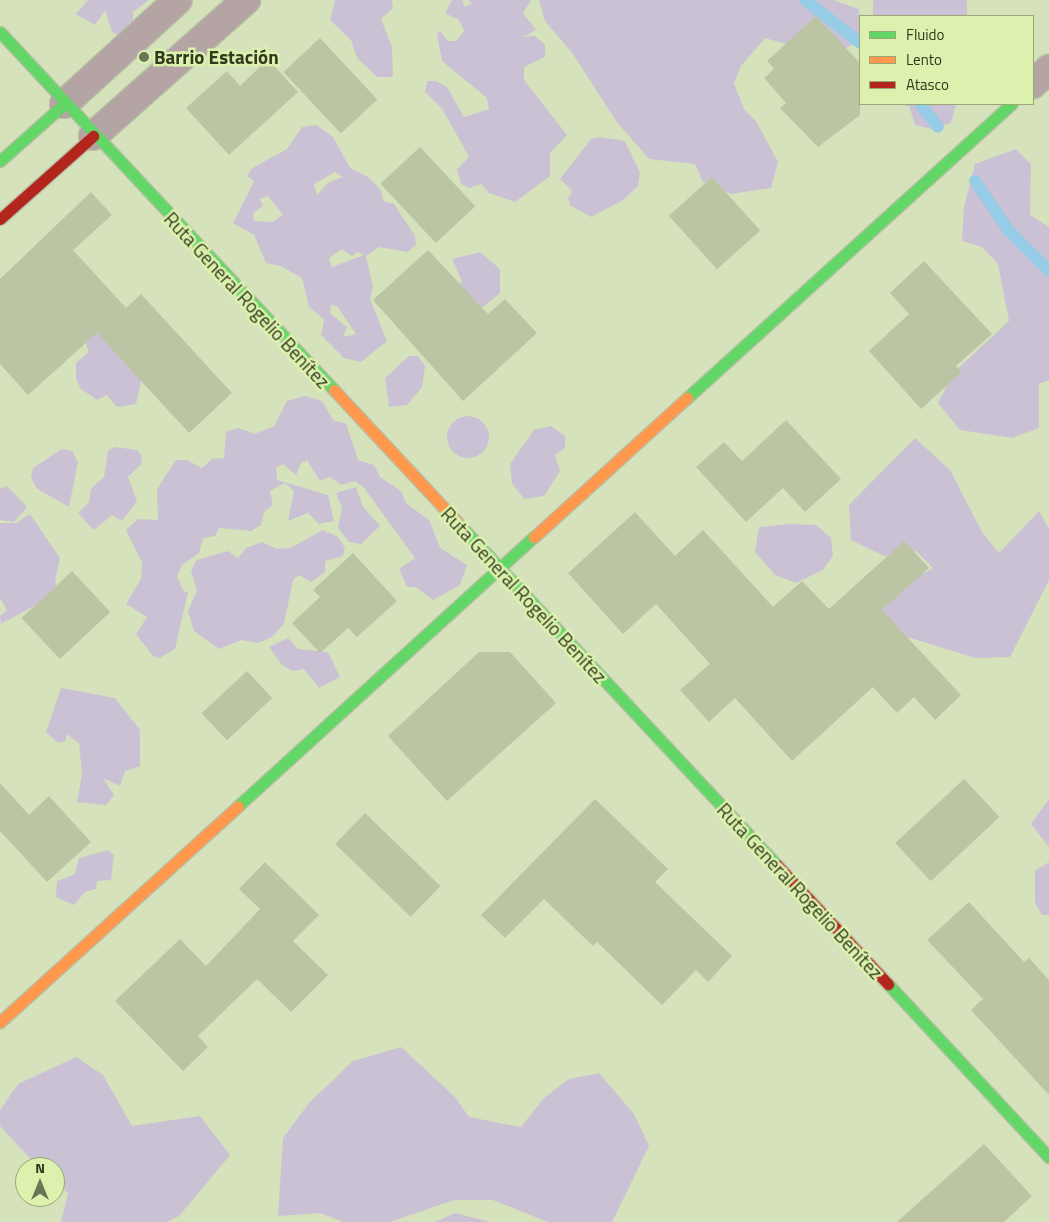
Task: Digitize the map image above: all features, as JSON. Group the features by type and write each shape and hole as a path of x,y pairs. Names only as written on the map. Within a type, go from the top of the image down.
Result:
{"street":[{"path":"0,161 178,0"},
{"path":"0,219 246,0"},
{"name":"Ruta General Rogelio Benítez","path":"0,32 93,136 1049,1157"},
{"path":"1034,83 1049,69"},
{"path":"0,1022 1010,105"}],"shaded area":[{"path":"88,0 149,0 133,12 133,24 118,35 112,32 105,10 95,25 76,14"},
{"path":"335,0 392,0 393,8 381,19 392,47 393,77 377,77 357,58 351,40 330,20"},
{"path":"452,0 462,0 465,7 472,3 468,0 531,0 523,13 536,30 523,37 535,36 545,45 545,57 524,67 524,80 567,135 550,153 550,176 515,202 489,193 481,184 469,188 461,184 457,169 469,157 443,110 425,92 427,81 436,81 447,87 464,117 489,109 487,98 442,61 437,34 440,31 448,41 456,41 464,31 459,20 445,13"},
{"path":"539,0 833,0 859,9 859,41 831,57 765,38 741,66 734,83 744,109 756,121 778,162 771,188 731,194 703,182 695,164 649,159 616,121 573,54 545,21"},
{"path":"873,0 967,0 967,15 873,15"},
{"path":"904,105 956,105 951,123 931,129 915,125 909,106"},
{"path":"317,125 333,137 350,168 368,177 381,190 383,201 394,204 415,236 416,245 407,252 379,247 366,256 373,287 370,299 387,341 361,362 344,358 321,335 324,319 309,307 302,278 281,266 266,263 254,235 233,223 254,181 247,176 251,169 287,149 302,127","holes":["335,172 343,177 329,182 317,195 314,184","268,196 283,215 272,222 254,221 253,213 263,206 260,199","342,249 352,256 358,252 364,255 332,267 329,258","331,305 337,306 356,334 343,337 347,327 330,313"]},
{"path":"599,137 625,141 640,173 638,186 623,200 591,217 571,206 568,199 572,191 560,179 591,139"},
{"path":"1016,149 1031,164 1030,215 1049,227 1049,380 1039,384 1039,428 1012,438 960,430 938,403 954,372 1009,321 998,264 982,247 962,241 964,207 975,164"},
{"path":"480,252 500,269 500,293 478,311 458,287 462,281 452,259"},
{"path":"99,325 142,378 136,404 117,407 107,395 97,400 81,389 76,379 76,363 89,352 83,337"},
{"path":"409,356 418,356 425,366 422,387 407,405 389,407 385,378"},
{"path":"305,396 322,401 333,420 346,424 358,460 374,465 380,477 401,491 406,503 429,520 440,548 467,565 460,585 433,600 416,587 407,587 399,569 415,558 364,488 355,481 341,485 330,477 320,481 307,460 301,463 296,475 283,464 276,468 277,480 328,495 334,521 319,524 308,513 288,521 294,491 285,483 270,491 273,505 264,512 261,525 251,531 219,528 215,536 203,538 199,553 182,565 177,577 184,592 188,592 175,649 160,658 153,656 136,634 147,617 126,604 141,579 142,562 126,530 138,519 158,520 157,489 176,460 187,460 202,468 212,459 224,458 226,432 238,428 255,434 274,426 287,401"},
{"path":"468,416 483,422 489,437 483,452 468,458 453,452 447,437 453,422"},
{"path":"551,426 565,436 565,448 555,455 560,471 544,496 524,499 512,483 510,464 534,430"},
{"path":"915,438 950,470 982,532 999,553 1039,511 1049,529 1049,580 1010,657 975,658 878,628 880,598 933,568 916,551 884,556 851,540 849,505"},
{"path":"115,447 137,450 142,456 141,464 128,477 137,501 122,521 112,515 94,530 78,513 89,502 91,489 104,477 108,451"},
{"path":"62,449 72,451 78,462 69,507 36,488 31,477 33,468"},
{"path":"7,486 27,507 14,522 0,520 0,489"},
{"path":"356,487 363,507 380,526 361,544 349,542 338,528 342,508 336,493"},
{"path":"30,514 60,558 55,581 58,593 1,624 0,616 7,610 0,598 0,523 16,523"},
{"path":"790,524 816,525 831,538 833,556 823,570 796,583 775,575 755,552 759,527"},
{"path":"323,530 338,537 345,548 343,556 325,561 325,572 311,582 299,575 293,580 284,624 272,637 258,643 241,640 219,649 194,631 188,611 197,591 191,571 196,560 228,551 238,558 246,548 262,542 277,549 290,548"},
{"path":"288,638 298,649 328,652 340,677 319,688 304,669 293,671 282,665 269,647"},
{"path":"61,688 115,698 140,730 140,766 125,771 120,786 103,778 114,795 106,805 77,802 82,774 79,743 66,734 66,741 58,743 46,732"},
{"path":"1049,799 1049,847 1031,824"},
{"path":"108,850 114,855 111,880 97,881 96,889 85,892 74,905 56,897 57,881 75,874 79,858"},
{"path":"1049,862 1049,915 1042,915 1035,903 1035,871"},
{"path":"401,1047 455,1097 469,1117 521,1127 544,1098 569,1079 599,1073 634,1114 649,1146 612,1222 548,1222 493,1200 454,1200 390,1222 343,1222 320,1213 278,1216 283,1138 309,1103 353,1061"},
{"path":"76,1057 103,1075 132,1126 200,1116 230,1155 179,1216 167,1222 61,1222 68,1193 65,1190 65,1157 29,1157 0,1126 0,1110 18,1084"},
{"path":"455,1213 490,1222 435,1222"}],"building":[{"path":"816,16 859,62 860,115 818,147 780,108 786,103 764,78 774,69 767,61"},
{"path":"320,38 377,99 341,134 283,72"},
{"path":"268,59 298,92 229,155 186,108 227,71 240,86"},
{"path":"420,147 475,206 436,243 381,184"},
{"path":"712,177 760,231 717,269 669,216"},
{"path":"91,192 112,215 73,250 126,308 141,294 232,393 189,433 97,333 28,395 0,364 0,279"},
{"path":"428,250 488,314 505,299 537,333 463,401 373,300"},
{"path":"924,261 992,334 956,366 962,372 921,409 869,351 909,314 890,293"},
{"path":"786,420 841,479 805,512 783,488 746,522 696,467 724,442 742,461"},
{"path":"635,512 675,556 703,530 773,607 802,581 829,609 904,541 929,568 882,610 961,695 935,720 914,697 897,713 873,687 792,761 735,698 709,722 680,690 710,664 656,604 623,634 568,573"},
{"path":"353,553 397,601 357,637 348,628 320,653 292,623 320,597 313,590"},
{"path":"72,571 110,612 60,659 22,618"},
{"path":"479,652 510,652 556,703 447,801 388,736"},
{"path":"247,671 272,698 227,740 202,713"},
{"path":"964,779 999,817 931,881 895,843"},
{"path":"0,783 29,815 49,796 91,842 47,882 0,831"},
{"path":"595,799 668,869 655,882 732,956 708,982 696,970 662,1005 597,942 593,946 544,899 505,938 481,915"},
{"path":"365,813 441,886 411,917 335,844"},
{"path":"265,862 319,915 293,941 328,975 291,1012 257,979 198,1036 208,1047 183,1071 115,1001 180,939 206,966 260,909 239,889"},
{"path":"969,902 1024,962 1029,958 1049,980 1049,1095 971,1010 983,999 927,940"},
{"path":"984,1144 1032,1196 1004,1222 897,1222"}],"waterway":[{"path":"805,0 859,42"},
{"path":"921,105 938,127"},
{"path":"975,181 1009,231 1049,271"}],"traffic: fast":[{"path":"0,32 334,390"},
{"path":"0,161 64,104"},
{"path":"687,398 1010,105"},
{"path":"456,521 777,865"},
{"path":"238,806 534,537"},
{"path":"888,984 1049,1157"}],"traffic: slow":[{"path":"334,390 456,521"},
{"path":"534,537 687,398"},
{"path":"0,1022 238,806"}],"traffic: jam":[{"path":"0,219 93,136"},
{"path":"777,865 888,984"}],"place":[{"name":"Barrio Estación","path":"144,57"}]}
